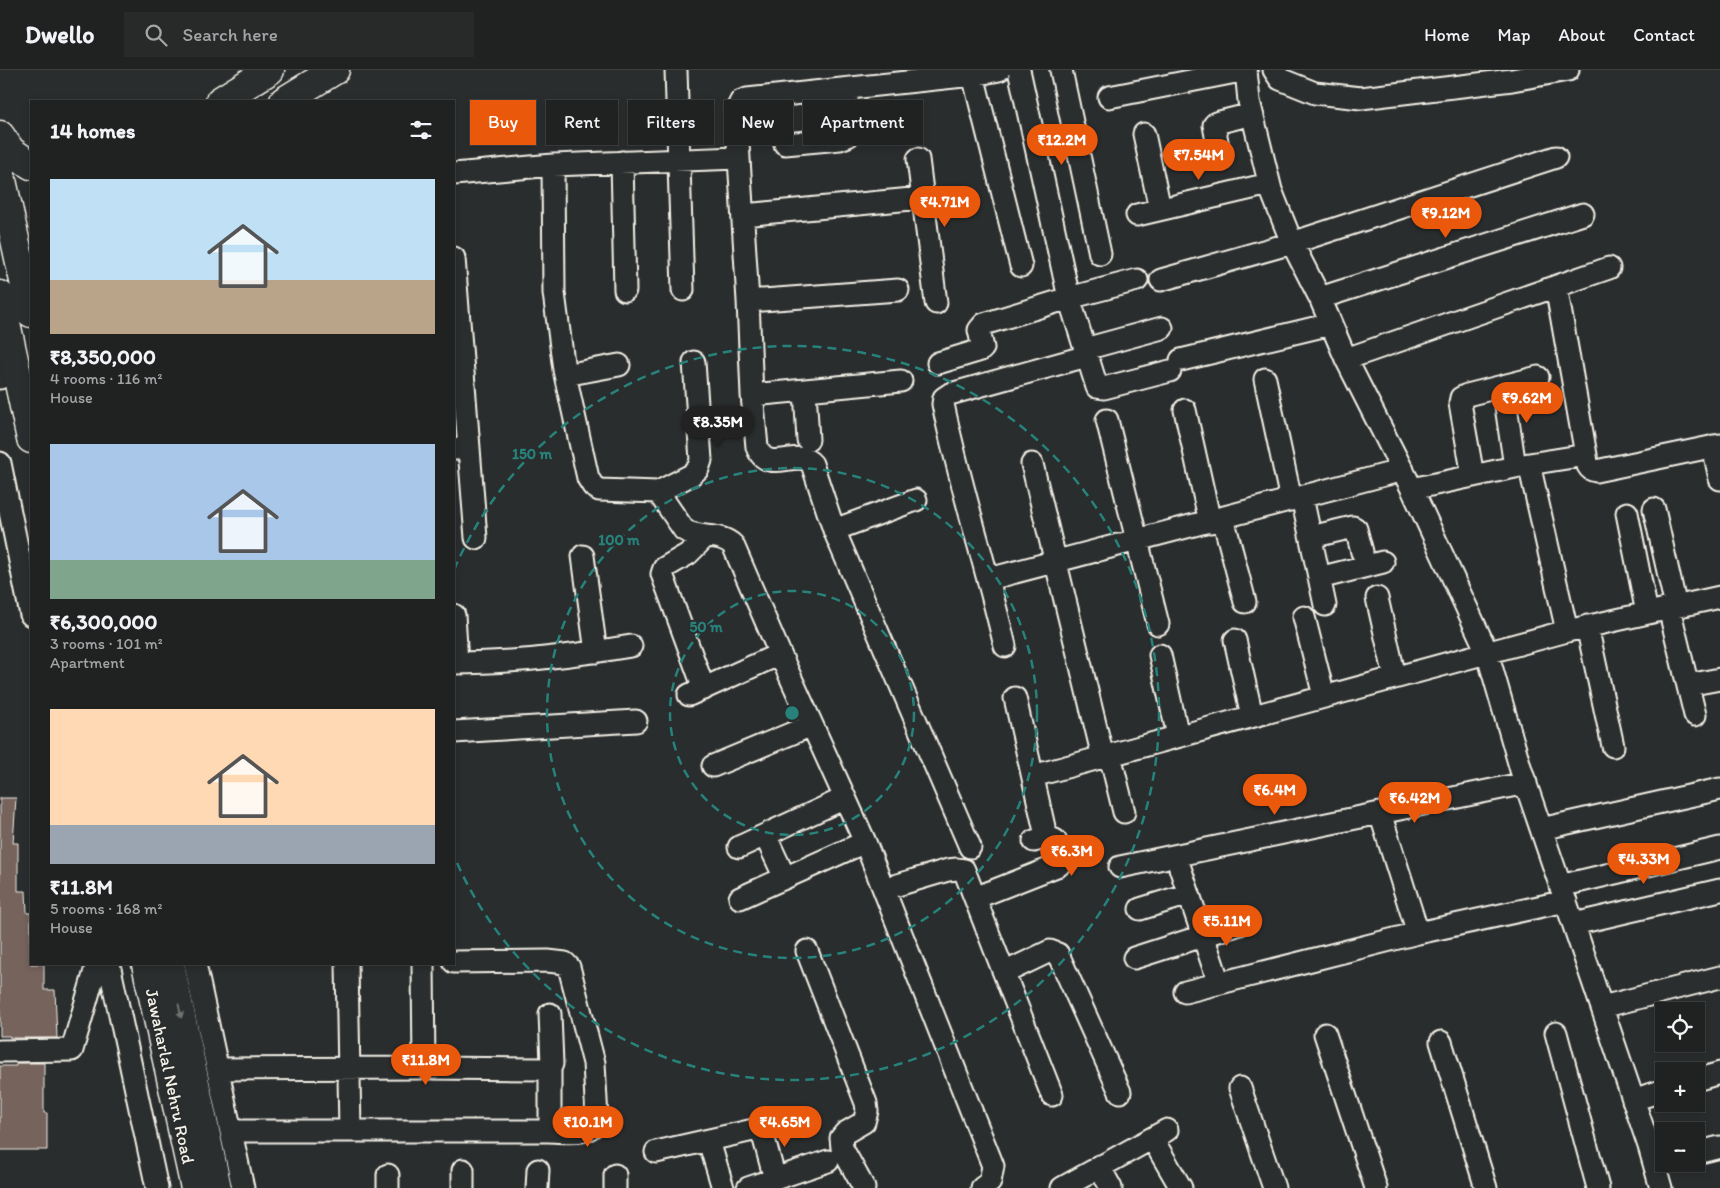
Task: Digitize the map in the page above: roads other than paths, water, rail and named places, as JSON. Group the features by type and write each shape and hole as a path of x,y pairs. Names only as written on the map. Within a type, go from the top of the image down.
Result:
{"main road":[{"path":"222,100 270,70"},
{"path":"286,100 335,70"},
{"path":"0,135 11,151 30,165"},
{"path":"0,170 14,226 17,259 30,309"},
{"path":"0,295 30,435"},
{"name":"Jawaharlal Nehru Road","path":"146,965 195,1188"},
{"name":"Jawaharlal Nehru Road","path":"170,965 217,1188"}],"street":[{"path":"676,70 684,290"},
{"path":"970,847 834,530 809,460 804,458 770,460 759,454 752,395 736,111 741,101 747,99 846,89 923,75 972,75 999,70"},
{"path":"1019,70 1069,298 1097,387 1100,389 1176,366 1331,324"},
{"path":"1061,70 1100,254"},
{"path":"1109,97 1246,70 1249,102 1269,184 1292,243 1320,298 1346,359 1403,470 1487,652 1541,829 1633,1100 1655,1154"},
{"path":"1274,70 1280,79 1315,94 1361,98 1512,80 1568,70"},
{"path":"972,75 1021,266"},
{"path":"793,143 840,139 848,136 850,132 846,89"},
{"path":"1218,147 1214,125 1216,123 1252,114"},
{"path":"1144,134 1160,209"},
{"path":"1160,280 1292,243 1556,157"},
{"path":"455,174 553,165 738,158"},
{"path":"918,159 936,303"},
{"path":"622,162 625,290"},
{"path":"553,165 554,293 565,375 588,478 593,486 606,492 658,492 691,475 698,469 701,460 694,362"},
{"path":"1137,215 1269,184"},
{"path":"743,216 922,198"},
{"path":"1320,298 1583,214"},
{"path":"1346,359 1609,268"},
{"path":"938,363 981,350 983,348 979,330 984,324 1137,280"},
{"path":"1556,286 1588,467 1596,471 1717,446 1720,479"},
{"path":"455,287 461,448 476,538"},
{"path":"748,302 898,290"},
{"path":"1006,646 953,451 943,404 944,398 950,394 1162,328"},
{"path":"0,376 10,340"},
{"path":"565,375 619,365"},
{"path":"1473,476 1460,401 1463,396 1538,378"},
{"path":"1265,379 1296,499 1311,537 1325,605"},
{"path":"752,395 901,381"},
{"path":"1503,386 1522,465 1577,628 1613,746"},
{"path":"805,390 808,440"},
{"path":"1185,410 1216,520 1245,602"},
{"path":"1107,420 1158,624"},
{"path":"1412,490 1522,465 1586,455"},
{"path":"0,463 30,610"},
{"path":"1032,464 1106,756 1124,812"},
{"path":"989,579 1403,470"},
{"path":"658,492 684,530 690,534 726,539 733,545 865,842 993,1166 990,1182 982,1188"},
{"path":"834,530 916,500"},
{"path":"1654,509 1672,608 1695,715"},
{"path":"1628,512 1647,613"},
{"path":"1311,537 1353,526 1356,529 1362,552"},
{"path":"706,536 688,554 664,568 662,574 696,692 780,654"},
{"path":"583,556 596,652"},
{"path":"1320,578 1383,562"},
{"path":"1033,776 1577,628 1720,597"},
{"path":"1377,598 1395,677"},
{"path":"1304,617 1324,696"},
{"path":"1235,640 1252,716"},
{"path":"455,663 522,660 631,646"},
{"path":"1160,655 1178,736"},
{"path":"1688,684 1720,678"},
{"path":"975,898 1059,865 1061,860 1055,840 1039,834 1033,776 1015,698"},
{"path":"455,732 636,720"},
{"path":"713,766 812,726"},
{"path":"1120,867 1526,783"},
{"path":"1541,829 1720,789"},
{"path":"739,847 845,798"},
{"path":"1380,813 1418,932"},
{"path":"765,835 785,878"},
{"path":"740,898 865,842"},
{"path":"1186,992 1563,893 1720,848"},
{"path":"1176,856 1219,983"},
{"path":"884,889 957,869 964,870 1052,1095"},
{"path":"1574,924 1720,890"},
{"path":"1140,909 1189,894"},
{"path":"1134,958 1240,924"},
{"path":"807,951 866,1103 867,1111 864,1122 845,1133 841,1138 842,1148 864,1188"},
{"path":"1004,973 1050,951 1058,954 1120,1092"},
{"path":"230,1131 550,1131 584,1130 596,1124 594,1063 569,967 565,963 548,961 455,962"},
{"path":"0,1052 72,1050 97,965"},
{"path":"109,965 158,1188"},
{"path":"194,965 242,1188"},
{"path":"347,965 350,1131"},
{"path":"423,965 424,1068"},
{"path":"1602,1007 1720,977"},
{"path":"550,1014 552,1064 550,1068 550,1131"},
{"path":"1556,1033 1598,1188"},
{"path":"1326,1034 1376,1188"},
{"path":"1442,1042 1486,1188"},
{"path":"218,1069 550,1068"},
{"path":"1705,1077 1720,1073"},
{"path":"1240,1088 1274,1188"},
{"path":"1633,1100 1655,1093"},
{"path":"656,1152 793,1121"},
{"path":"761,1128 775,1179"},
{"path":"1062,1188 1160,1134 1181,1188"},
{"path":"708,1141 723,1188"},
{"path":"1705,1151 1720,1147"},
{"path":"752,1187 828,1160"},
{"path":"1099,1166 1111,1188"},
{"path":"1660,1172 1661,1188"}]}
